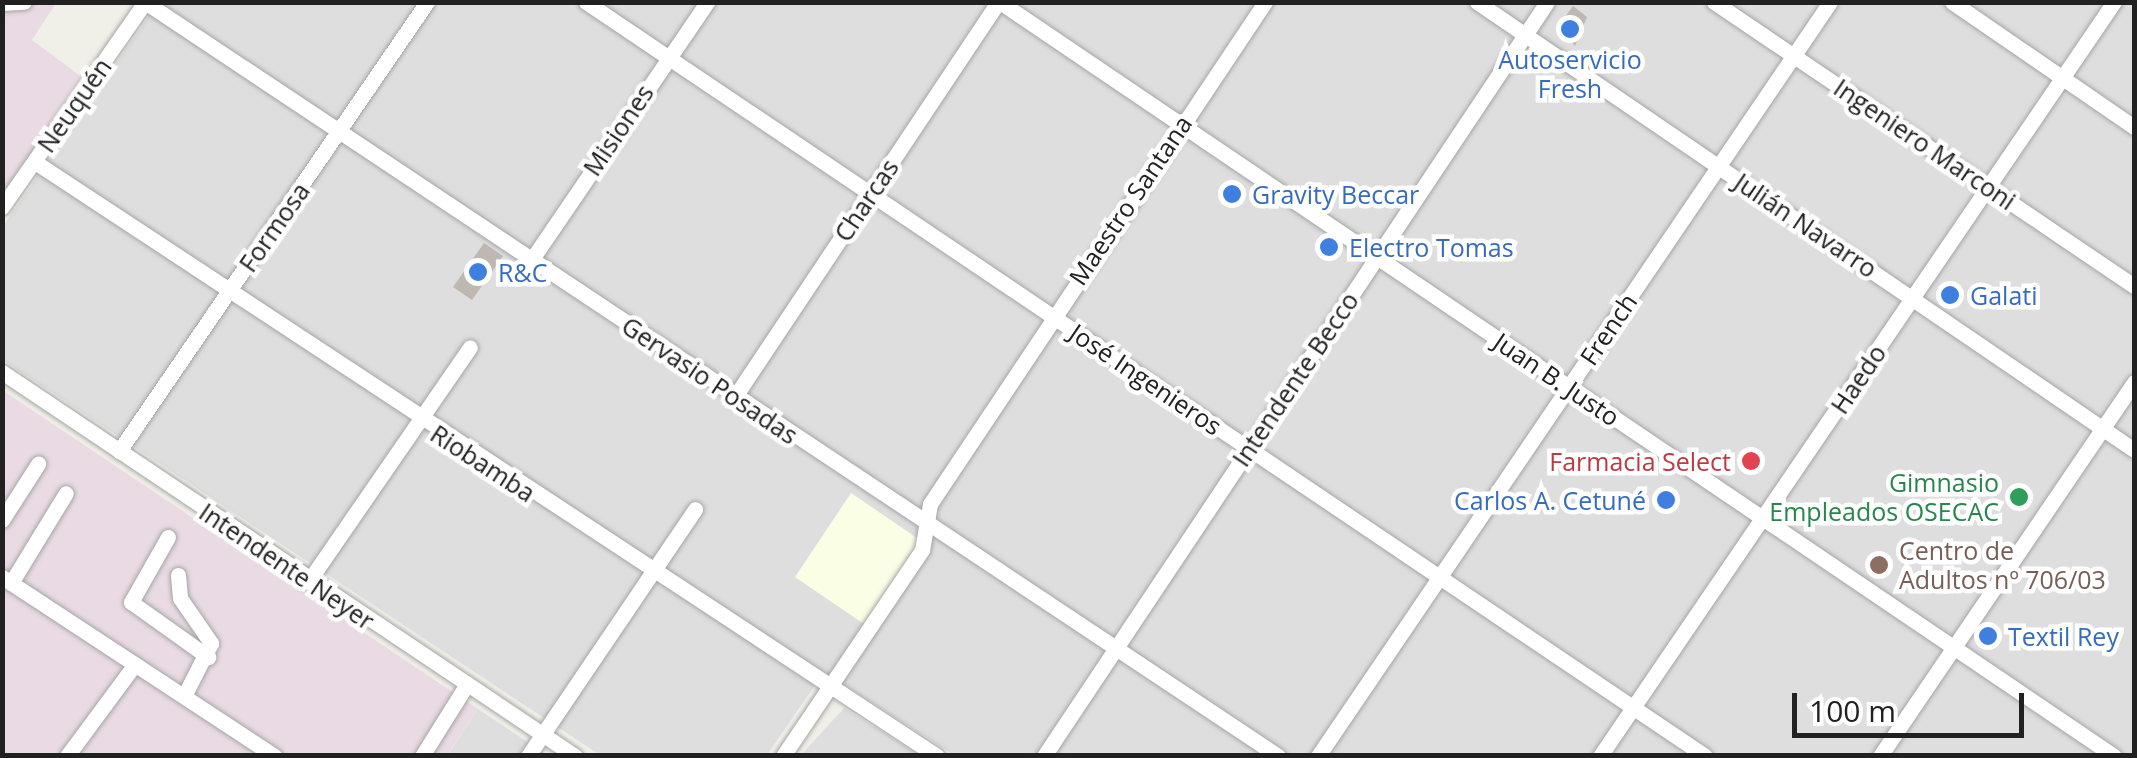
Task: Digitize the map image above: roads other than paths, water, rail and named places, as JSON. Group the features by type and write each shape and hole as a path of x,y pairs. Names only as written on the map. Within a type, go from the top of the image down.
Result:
{"street":[{"path":"2,3 24,2"},
{"name":"Gervasio Posadas","path":"145,2 1113,652 1278,756"},
{"name":"Neuquén","path":"2,207 145,2"},
{"name":"Formosa","path":"118,451 340,134 427,2"},
{"name":"José Ingenieros","path":"586,2 1705,756"},
{"name":"Misiones","path":"532,259 707,2"},
{"name":"Juan B. Justo","path":"999,2 2114,756"},
{"name":"Charcas","path":"734,398 999,2"},
{"name":"Maestro Santana","path":"783,756 830,689 930,526 930,504 1265,2"},
{"name":"Julián Navarro","path":"1477,2 2134,450"},
{"name":"Intendente Becco","path":"1044,756 1547,2"},
{"name":"Ingeniero Marconi","path":"1714,2 2134,286"},
{"name":"French","path":"1318,756 1830,2"},
{"path":"1952,2 2134,127"},
{"name":"Haedo","path":"1600,756 2114,2"},
{"name":"Riobamba","path":"35,162 650,573 937,756"},
{"path":"308,582 470,347"},
{"name":"Intendente Neyer","path":"2,372 308,582 574,756"},
{"path":"1880,756 2134,382"},
{"path":"2,520 38,464"},
{"path":"66,492 7,580 274,756"},
{"path":"528,756 695,509"},
{"path":"168,537 131,602 208,657"},
{"path":"178,575 180,598 210,632 208,657 184,696"},
{"path":"67,756 135,664"},
{"path":"422,756 467,684"}],"place":[{"name":"Autoservicio Fresh","path":"1570,29"},
{"name":"Gravity Beccar","path":"1232,194"},
{"name":"Electro Tomas","path":"1329,247"},
{"name":"R&C","path":"478,272"},
{"name":"Galati","path":"1950,295"},
{"name":"Farmacia Select","path":"1751,461"},
{"name":"Gimnasio Empleados OSECAC","path":"2019,497"},
{"name":"Carlos A. Cetuné","path":"1666,500"},
{"name":"Centro de Adultos nº 706/03","path":"1879,565"},
{"name":"Textil Rey","path":"1988,636"}]}
